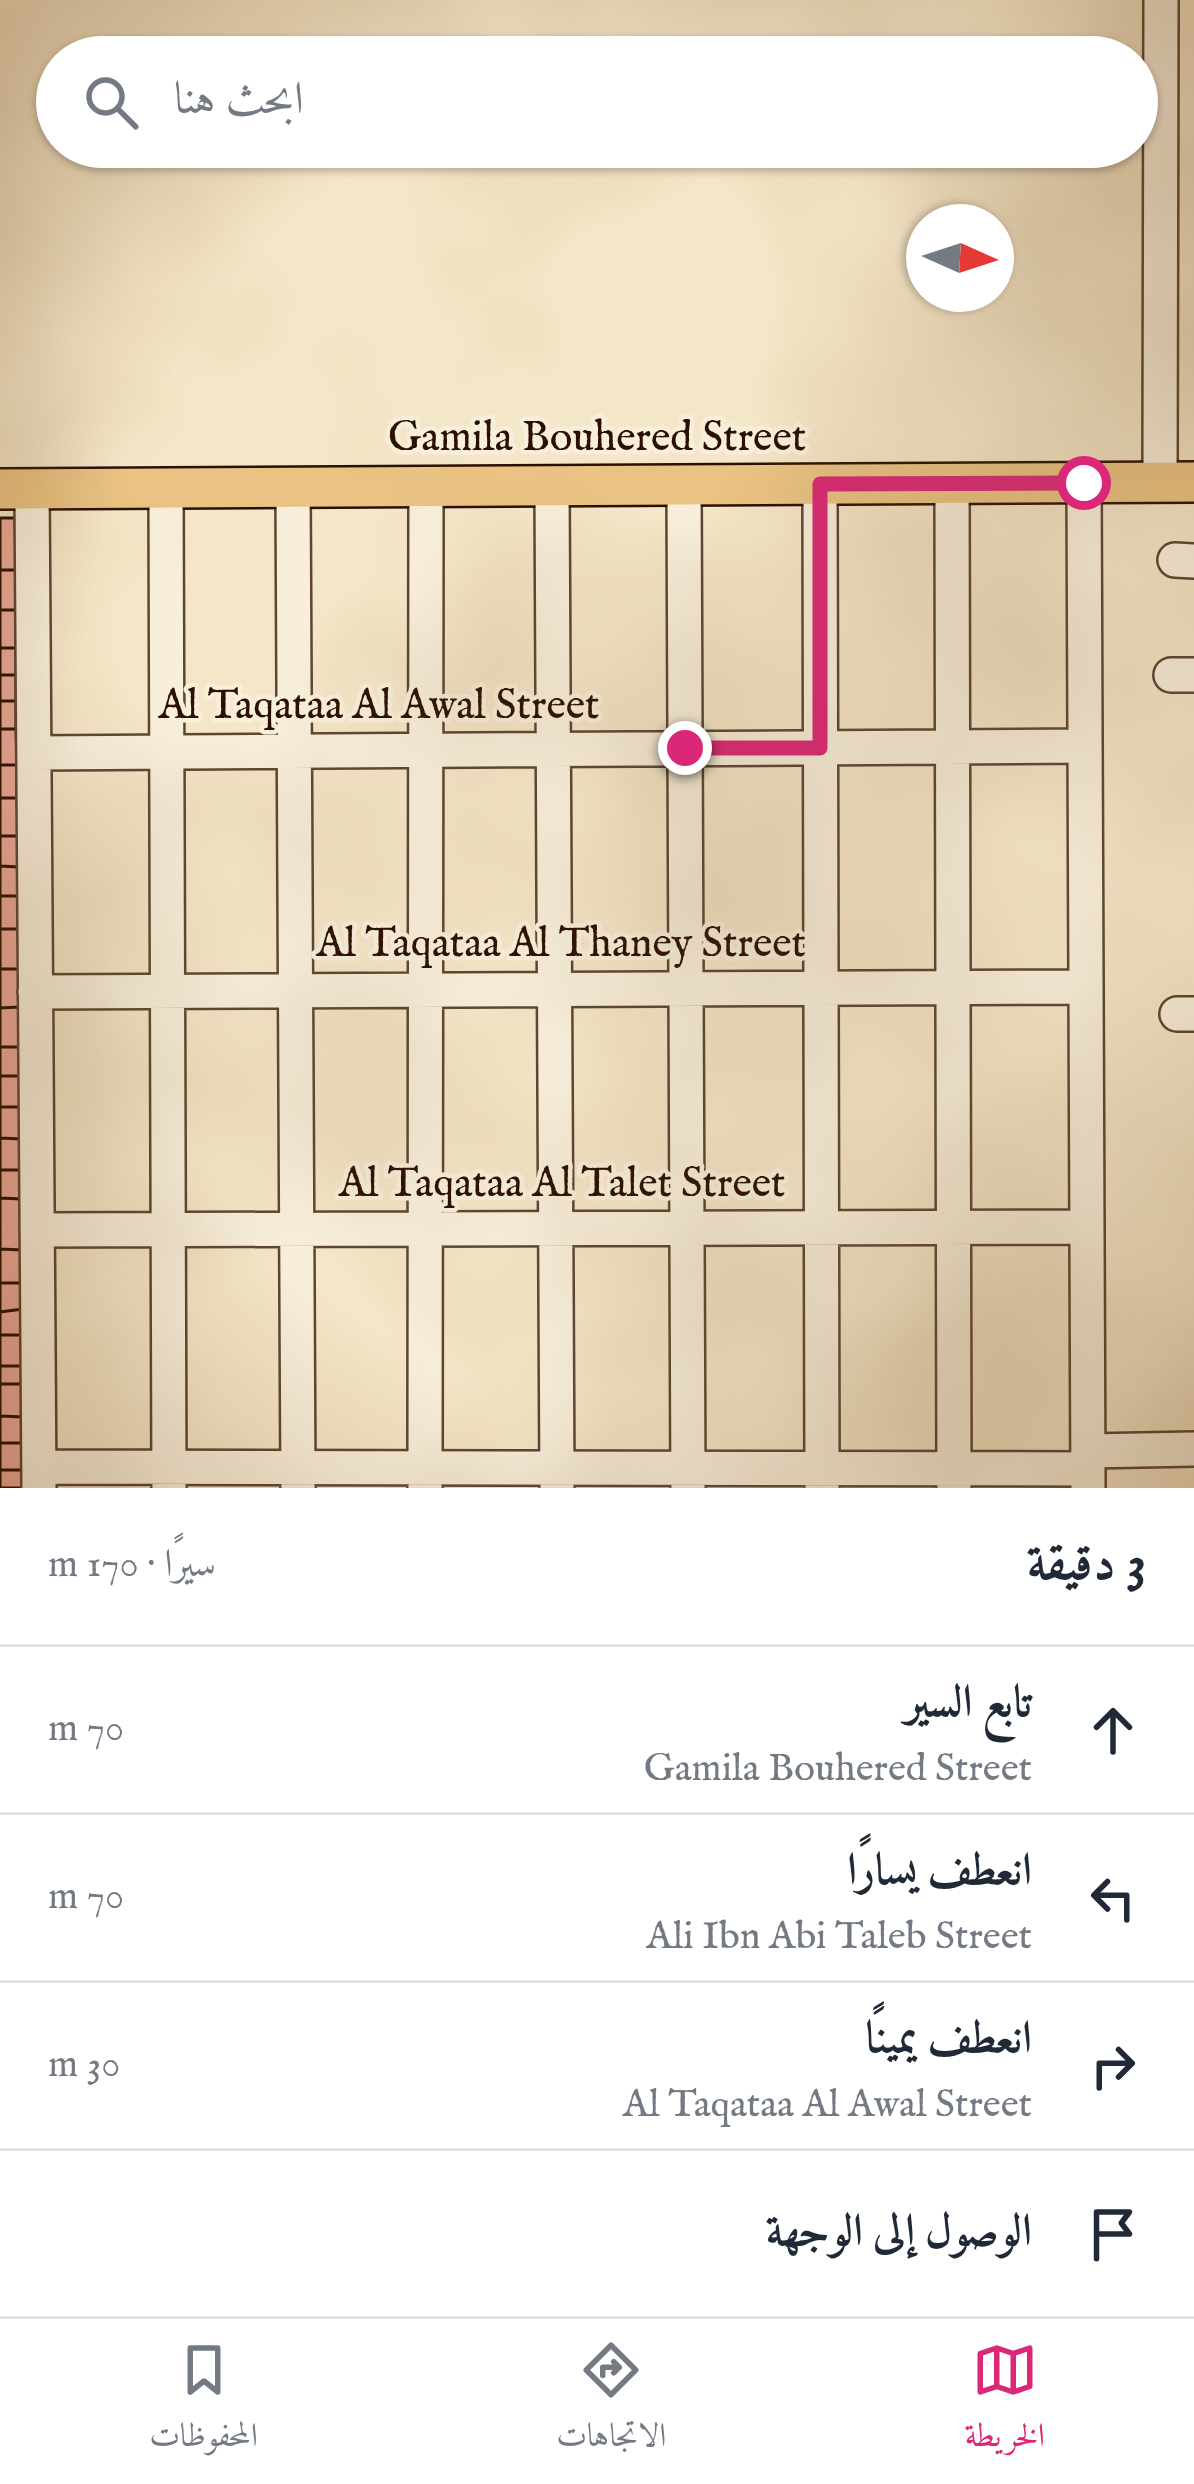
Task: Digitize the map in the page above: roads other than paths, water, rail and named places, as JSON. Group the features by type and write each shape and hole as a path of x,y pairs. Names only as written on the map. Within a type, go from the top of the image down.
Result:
{"main road":[{"name":"Gamila Bouhered Street","path":"16,489 1177,483"}],"street":[{"path":"1160,0 1177,483"},
{"path":"1084,483 1088,1469"},
{"path":"820,484 822,1478"},
{"path":"952,484 954,1478"},
{"path":"683,485 688,1478"},
{"path":"552,486 557,1478"},
{"path":"293,487 298,1478"},
{"path":"425,1478 426,487"},
{"path":"166,488 169,1478"},
{"path":"16,489 34,753 39,1478 954,1478 1088,1469 1194,1449"},
{"name":"Al Taqataa Al Awal Street","path":"34,753 1085,746"},
{"name":"Al Taqataa Al Thaney Street","path":"35,992 1086,986"},
{"name":"Al Taqataa Al Talet Street","path":"37,1230 1087,1227"}]}
